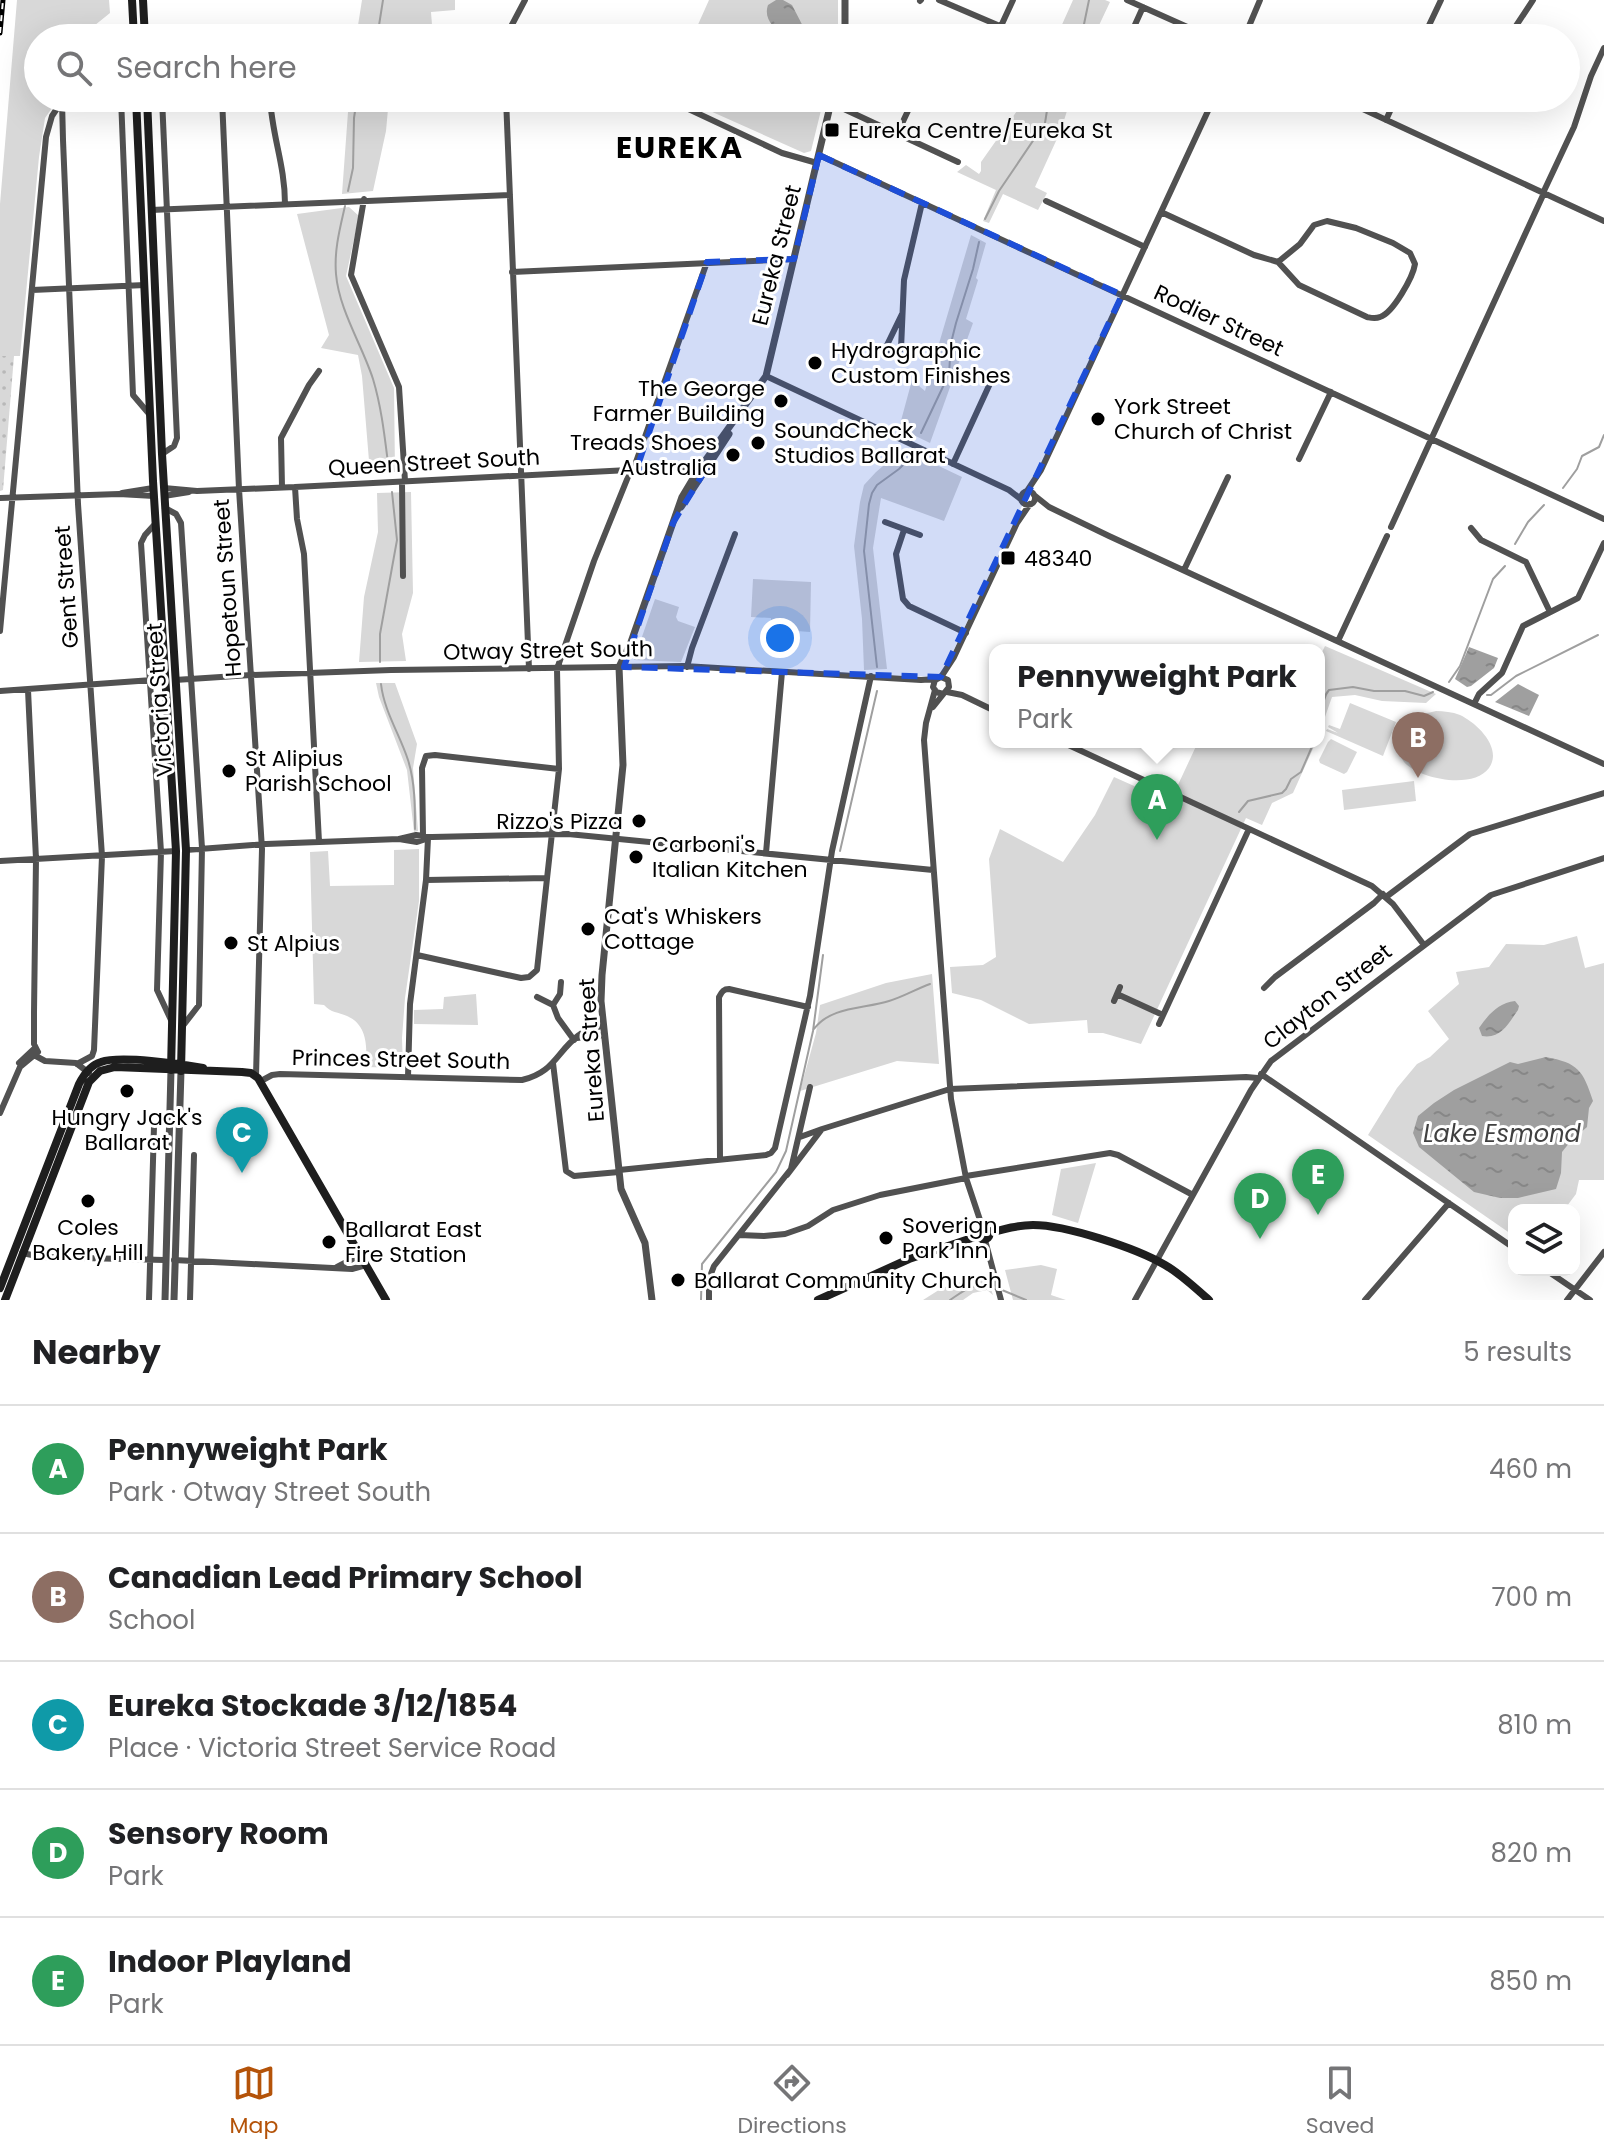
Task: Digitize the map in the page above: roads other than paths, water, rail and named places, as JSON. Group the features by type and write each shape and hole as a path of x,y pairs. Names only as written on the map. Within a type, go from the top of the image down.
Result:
{"main road":[{"path":"132,0 133,24"},
{"path":"143,0 144,24"},
{"name":"Victoria Street","path":"137,112 155,524 170,680 181,850 181,1067"},
{"name":"Victoria Street","path":"148,112 170,680"},
{"name":"Queen Street South","path":"154,492 164,492"},
{"name":"Victoria Street","path":"171,1066 181,850"},
{"name":"Princes Street South","path":"90,1074 111,1067 171,1066 248,1073 258,1078"},
{"path":"5,1300 90,1074"},
{"path":"0,1288 79,1084 90,1074"},
{"path":"258,1078 386,1300"},
{"path":"818,1300 898,1263 1015,1226 1052,1226 1123,1246 1157,1260 1182,1276 1209,1300"}],"street":[{"path":"512,24 525,0"},
{"path":"845,0 845,24"},
{"path":"939,0 996,24"},
{"path":"1002,24 1013,0"},
{"path":"1127,0 1180,24"},
{"path":"1136,24 1148,0"},
{"path":"1249,24 1260,0"},
{"path":"1430,24 1441,0"},
{"path":"1517,24 1533,0"},
{"path":"1580,109 1604,48"},
{"path":"0,631 46,137 55,112"},
{"name":"Gent Street","path":"63,112 78,495 102,856 95,1048 92,1056 77,1064"},
{"path":"122,112 133,395 150,415"},
{"path":"162,454 172,448 177,438 163,112"},
{"name":"Hopetoun Street","path":"223,112 239,489 261,844 258,1078"},
{"path":"271,112 284,174 285,204"},
{"path":"507,112 529,669"},
{"name":"Rodier Street","path":"695,112 782,153 818,159 922,203 1604,519"},
{"name":"Eureka Street","path":"652,1300 645,1243 623,1197 603,1025 601,982 623,765 622,667 673,523 697,475 724,442 766,376 829,112"},
{"path":"857,112 958,162"},
{"path":"898,132 907,112"},
{"path":"1030,493 1207,112"},
{"path":"1369,112 1604,221"},
{"path":"1386,120 1390,112"},
{"path":"1391,527 1579,112"},
{"path":"151,210 510,195"},
{"path":"364,199 351,275 399,387 403,576"},
{"path":"1046,201 1145,247"},
{"path":"902,314 888,343 887,348 892,354 901,349 905,273 922,203"},
{"path":"1161,212 1254,255 1278,262 1303,287 1363,316 1374,318 1389,311 1413,274 1415,264 1410,253 1389,241 1351,226 1327,221 1314,225 1300,244 1278,262"},
{"path":"512,272 794,259"},
{"path":"417,955 514,977 529,977 538,967 559,769 557,669 594,561 633,471 707,262"},
{"path":"32,290 145,285"},
{"path":"282,487 281,438 319,371"},
{"path":"766,376 1009,490 1026,504 1049,507"},
{"path":"953,464 993,377"},
{"path":"1299,459 1331,392"},
{"name":"Queen Street South","path":"164,492 674,469 697,475"},
{"path":"1184,570 1228,477"},
{"path":"295,487 304,554 319,842"},
{"path":"1009,490 1030,493 1049,507 1604,764"},
{"path":"0,498 154,492"},
{"path":"1017,523 1022,495 1030,493"},
{"path":"1001,1297 966,1177 950,1089 924,736 934,688 954,657 1017,523 1034,501 1030,493"},
{"path":"165,508 176,514 181,523 202,848 199,1005 182,1027"},
{"path":"885,522 920,535"},
{"path":"155,524 141,543 161,852 157,990 172,1023"},
{"path":"1471,528 1483,541 1526,562 1550,612"},
{"path":"904,530 896,554 903,599 909,606 966,633"},
{"path":"687,667 735,534"},
{"path":"1338,641 1387,536"},
{"path":"1474,704 1479,694 1502,673 1523,626 1578,598 1604,543"},
{"path":"930,709 947,688 954,657"},
{"name":"Otway Street South","path":"0,691 150,680 391,670 687,667 921,680 939,678"},
{"path":"766,853 782,672"},
{"path":"553,1063 566,1169 570,1175 773,1152 778,1142 808,1007 831,860 871,676"},
{"path":"939,678 947,688 989,708"},
{"name":"Otway Street South","path":"921,680 934,688 947,688"},
{"path":"28,690 36,859 34,1012 30,1043 43,1061 77,1064 90,1074"},
{"path":"1084,748 1369,885 1384,895 1424,945"},
{"path":"408,1077 410,1004 426,880 428,837 422,768 426,756 559,769"},
{"path":"1264,988 1384,895 1470,834 1604,793"},
{"path":"1159,1024 1249,829"},
{"path":"1,861 261,844 399,839 417,842 428,837 551,833 933,870"},
{"name":"Clayton Street","path":"1135,1300 1259,1076 1278,1054 1496,892 1604,858"},
{"path":"426,880 547,878"},
{"path":"553,1005 560,994 561,982"},
{"path":"720,1159 719,997 722,991 729,989 808,1007"},
{"path":"1117,994 1163,1015"},
{"path":"537,997 553,1005 558,1018 574,1040 605,1035"},
{"name":"Princes Street South","path":"258,1078 278,1074 522,1080 539,1074 553,1063 582,1032 603,1025"},
{"path":"0,1113 22,1064 35,1051"},
{"name":"Victoria Street","path":"171,1066 170,1260 174,1300"},
{"name":"Victoria Street","path":"165,1300 181,1067"},
{"path":"800,1137 950,1089 1259,1076 1508,1244"},
{"path":"787,1175 793,1164 810,1087"},
{"path":"149,1300 154,1126"},
{"path":"709,1300 711,1272 822,1129"},
{"path":"739,1235 785,1234 806,1227 833,1210 880,1195 1112,1153 1193,1195"},
{"path":"190,1300 194,1155"},
{"path":"1365,1300 1449,1203"},
{"path":"1567,1300 1604,1252"},
{"path":"22,1253 42,1257 191,1260 354,1269 366,1265"},
{"path":"337,1267 360,1255"},
{"path":"1555,1276 1590,1300"}],"water":[{"path":"783,0 792,5 802,24 771,24 767,15 768,5"},
{"path":"1469,647 1498,658 1494,668 1467,687 1455,679"},
{"path":"1518,684 1539,695 1529,716 1495,702"},
{"path":"1515,1001 1518,1010 1503,1029 1494,1035 1482,1036 1479,1028 1490,1014 1503,1004"},
{"name":"Lake Esmond","path":"1546,1057 1565,1062 1578,1070 1593,1101 1587,1127 1562,1152 1556,1189 1518,1198 1500,1198 1474,1192 1419,1147 1413,1133 1418,1116 1434,1103 1510,1062 1518,1064"}],"waterway":[{"path":"379,24 383,0"},
{"path":"1084,24 1089,0"},
{"path":"348,191 353,168 355,112"},
{"path":"985,219 999,191 1045,123 1047,112"},
{"path":"345,206 336,256 338,287 373,379 389,471"},
{"path":"921,433 949,374 951,343 979,242"},
{"path":"1563,488 1582,456 1599,447 1604,435"},
{"path":"877,667 864,551 869,504 877,485 909,459"},
{"path":"380,662 380,634 397,540 392,492"},
{"path":"1515,544 1528,522 1544,505"},
{"path":"1449,682 1460,666 1493,579 1505,566"},
{"path":"1487,695 1516,676 1598,635"},
{"path":"381,684 385,704 410,768 415,829"},
{"path":"1325,696 1329,690 1353,687 1405,691 1424,696 1433,692"},
{"path":"840,851 877,691"},
{"path":"1239,812 1248,801 1282,793 1291,779 1301,772 1311,748"},
{"path":"701,1300 702,1264 776,1172 786,1151 813,1031 823,955"},
{"path":"814,1029 839,1012 889,1001 930,984"},
{"path":"950,1300 971,1287 996,1289"},
{"path":"1002,1290 1026,1300"}],"railway":[{"path":"0,33 3,0"}],"place":[{"name":"Eureka Centre/Eureka St","path":"832,130"},
{"name":"Hydrographic Custom Finishes","path":"815,363"},
{"name":"The George Farmer Building","path":"781,401"},
{"name":"York Street Church of Christ","path":"1098,419"},
{"name":"SoundCheck Studios Ballarat","path":"758,443"},
{"name":"Treads Shoes Australia","path":"733,455"},
{"name":"48340","path":"1008,558"},
{"name":"St Alipius Parish School","path":"229,771"},
{"name":"Canadian Lead Primary School","path":"1418,778"},
{"name":"Rizzo's Pizza","path":"639,821"},
{"name":"Pennyweight Park","path":"1157,840"},
{"name":"Carboni's Italian Kitchen","path":"636,857"},
{"name":"Cat's Whiskers Cottage","path":"588,929"},
{"name":"St Alpius","path":"231,943"},
{"name":"Hungry Jack's Ballarat","path":"127,1091"},
{"name":"Eureka Stockade 3/12/1854","path":"242,1173"},
{"name":"Coles Bakery Hill","path":"88,1201"},
{"name":"Indoor Playland","path":"1318,1215"},
{"name":"Soverign Park Inn","path":"886,1238"},
{"name":"Sensory Room","path":"1260,1239"},
{"name":"Ballarat East Fire Station","path":"329,1242"},
{"name":"Ballarat Community Church","path":"678,1280"}],"district":[{"name":"EUREKA","path":"680,148"}]}
